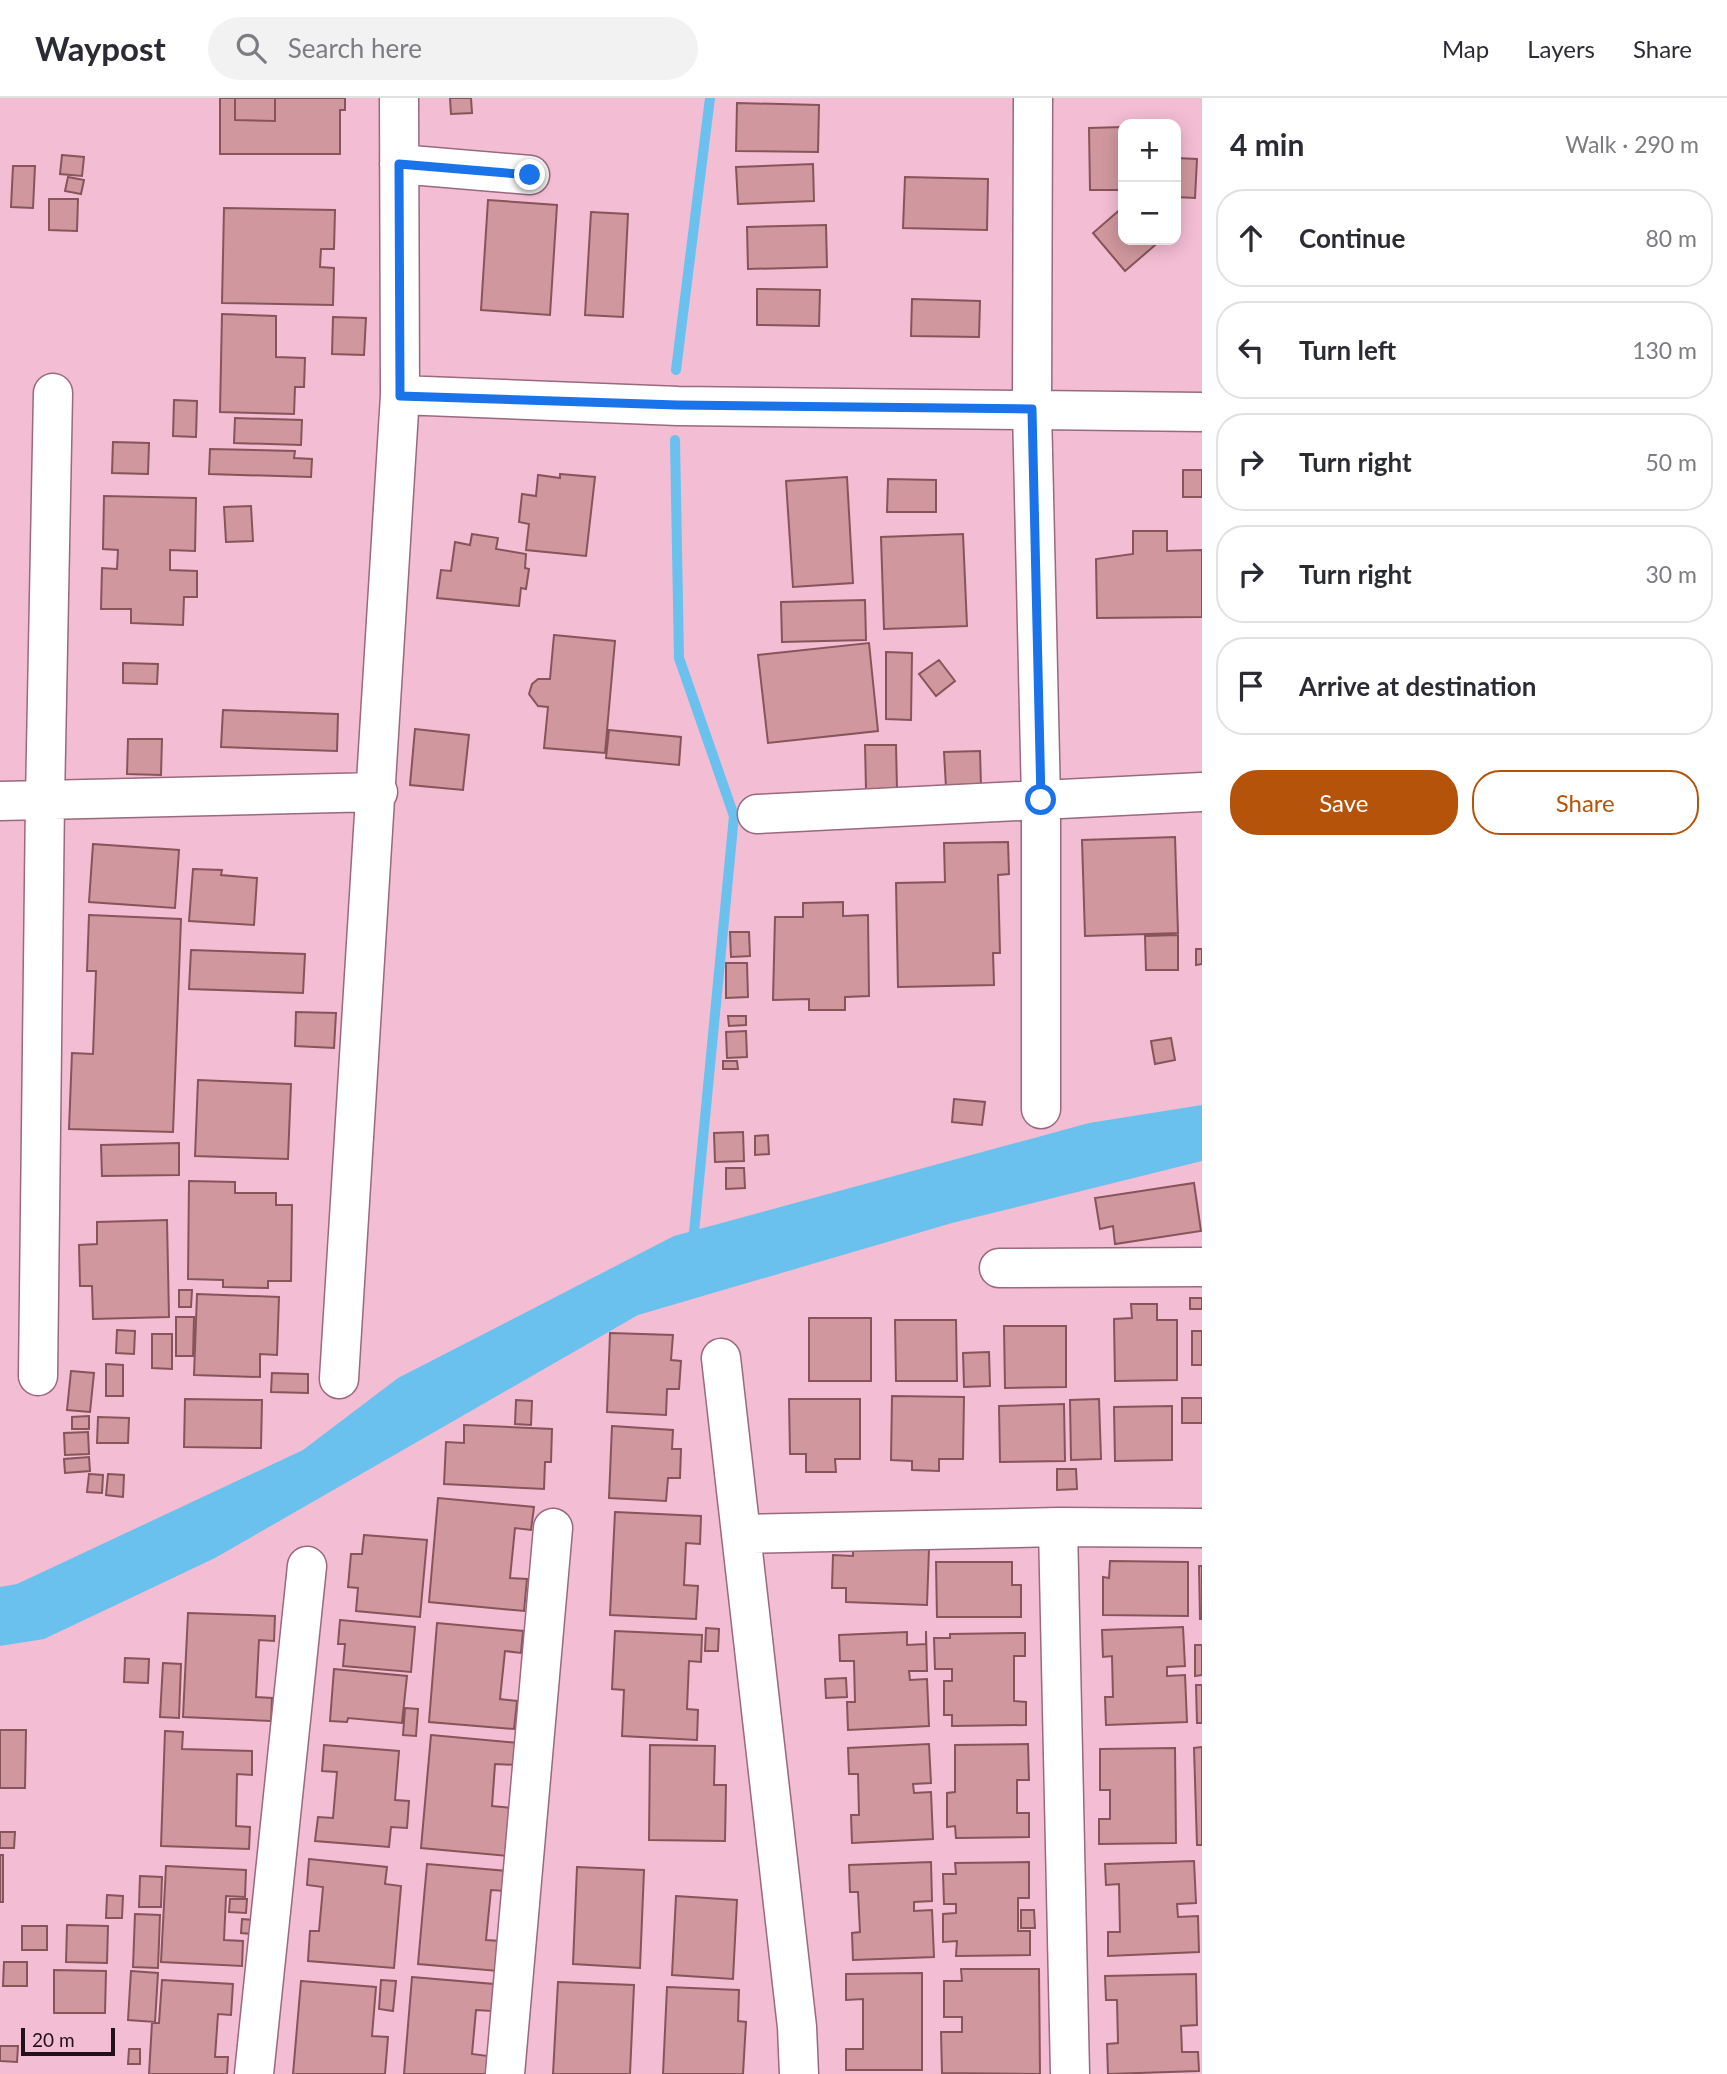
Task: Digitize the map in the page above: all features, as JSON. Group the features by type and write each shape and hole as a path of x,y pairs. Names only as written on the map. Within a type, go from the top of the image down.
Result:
{"street":[{"path":"339,1379 400,396 399,98"},
{"path":"1034,98 1032,409 1041,800 1041,1109"},
{"path":"399,164 530,175"},
{"path":"38,1376 53,393"},
{"path":"400,396 677,405 1202,412"},
{"path":"0,801 377,792"},
{"path":"757,814 1202,792"},
{"path":"999,1268 1202,1267"},
{"path":"721,1358 743,1534 795,2013 799,2074"},
{"path":"743,1534 1058,1527 1202,1528"},
{"path":"1058,1527 1070,2074"},
{"path":"505,2074 553,1528"},
{"path":"254,2074 307,1566"}],"water":[{"path":"1202,1105 1202,1161 952,1223 638,1315 215,1558 44,1639 0,1646 0,1587 17,1584 303,1450 398,1378 674,1236 1089,1123"}],"building":[{"path":"220,98 235,98 235,120 275,121 275,98 345,98 345,110 340,110 340,154 220,154"},
{"path":"235,98 275,98 275,121 235,120"},
{"path":"450,98 471,98 472,113 451,114"},
{"path":"737,103 819,105 818,152 736,151"},
{"path":"1118,127 1118,190 1090,190 1089,128"},
{"path":"62,155 84,157 82,176 60,174"},
{"path":"1181,158 1197,159 1195,198 1181,197"},
{"path":"813,164 814,201 738,204 736,167"},
{"path":"13,166 35,166 33,208 11,207"},
{"path":"68,177 84,180 81,194 65,191"},
{"path":"905,177 988,179 987,230 903,228"},
{"path":"49,199 78,199 77,231 49,230"},
{"path":"488,200 557,205 550,315 481,310"},
{"path":"224,208 335,210 334,249 321,249 320,267 334,268 333,305 222,303"},
{"path":"1118,211 1118,245 1155,245 1125,271 1093,233"},
{"path":"591,212 628,214 623,317 585,315"},
{"path":"826,225 827,267 748,269 747,227"},
{"path":"757,289 820,290 819,326 757,325"},
{"path":"912,299 980,301 979,337 911,336"},
{"path":"222,314 276,316 276,357 305,358 304,387 295,387 294,414 220,412"},
{"path":"333,317 366,318 364,355 332,354"},
{"path":"174,400 197,401 196,437 173,436"},
{"path":"235,418 302,420 301,445 234,443"},
{"path":"113,442 149,443 148,474 112,473"},
{"path":"210,449 295,451 294,458 312,459 311,477 209,474"},
{"path":"1183,470 1202,470 1202,497 1183,497"},
{"path":"560,474 595,477 586,556 526,550 529,524 519,522 522,494 536,496 538,475 560,478"},
{"path":"847,477 853,583 793,587 786,481"},
{"path":"888,479 936,480 936,512 887,512"},
{"path":"104,496 196,498 195,551 170,550 170,570 197,571 197,597 184,597 183,625 131,623 131,609 101,609 102,568 117,569 118,550 103,549"},
{"path":"251,506 253,541 226,542 224,507"},
{"path":"1133,531 1167,531 1167,551 1202,550 1202,617 1097,618 1096,559 1133,554"},
{"path":"472,534 498,538 496,549 526,554 525,568 529,569 526,589 521,588 519,606 437,598 441,570 451,571 455,542 470,545"},
{"path":"963,534 967,626 884,629 881,537"},
{"path":"865,600 866,640 782,642 781,602"},
{"path":"554,635 615,641 605,753 544,748 548,707 538,706 529,694 532,684 538,679 550,679"},
{"path":"869,643 878,731 768,743 758,655"},
{"path":"886,652 912,653 911,720 886,719"},
{"path":"939,660 955,681 936,696 919,674"},
{"path":"123,663 158,664 157,684 123,683"},
{"path":"223,710 338,714 337,751 221,747"},
{"path":"415,729 469,735 463,790 410,785"},
{"path":"609,730 681,737 679,765 606,758"},
{"path":"128,739 162,739 161,775 127,774"},
{"path":"865,745 896,745 897,789 866,789"},
{"path":"980,751 981,787 946,788 944,752"},
{"path":"1175,837 1178,933 1085,936 1082,840"},
{"path":"1008,842 1009,874 998,875 1000,953 993,953 994,985 898,987 896,883 945,882 944,843"},
{"path":"93,844 179,850 175,908 89,902"},
{"path":"193,869 222,870 221,875 257,878 254,925 189,921"},
{"path":"843,902 843,916 868,915 869,996 845,997 845,1010 809,1010 809,999 773,1000 775,917 803,917 803,903"},
{"path":"89,915 181,919 173,1132 69,1129 72,1053 93,1054 96,971 87,971"},
{"path":"730,932 749,932 750,956 731,957"},
{"path":"1178,935 1178,970 1146,970 1145,936"},
{"path":"1196,949 1202,949 1202,964 1196,965"},
{"path":"191,950 305,954 303,993 189,989"},
{"path":"726,963 747,963 748,997 726,998"},
{"path":"296,1012 336,1013 334,1048 295,1046"},
{"path":"728,1016 746,1016 746,1025 729,1026"},
{"path":"746,1031 747,1057 727,1058 726,1032"},
{"path":"1171,1038 1175,1060 1155,1064 1151,1041"},
{"path":"723,1061 737,1061 738,1069 723,1069"},
{"path":"198,1080 291,1084 288,1159 195,1156"},
{"path":"954,1099 985,1102 982,1125 952,1122"},
{"path":"743,1132 744,1161 715,1162 714,1133"},
{"path":"768,1135 769,1154 755,1155 755,1136"},
{"path":"179,1143 179,1175 102,1176 101,1145"},
{"path":"726,1168 744,1168 745,1188 726,1189"},
{"path":"189,1181 235,1182 235,1193 276,1193 276,1205 292,1205 291,1281 268,1281 268,1288 223,1287 223,1280 188,1279"},
{"path":"1194,1183 1201,1231 1115,1244 1113,1226 1100,1229 1095,1198"},
{"path":"167,1220 169,1317 93,1319 92,1286 80,1286 79,1245 97,1244 97,1222"},
{"path":"179,1290 192,1290 191,1307 179,1307"},
{"path":"197,1294 279,1297 277,1355 260,1354 260,1377 194,1375"},
{"path":"1190,1298 1202,1298 1202,1309 1190,1309"},
{"path":"1131,1304 1157,1304 1157,1320 1177,1320 1177,1380 1115,1381 1114,1319 1132,1318"},
{"path":"176,1317 194,1317 193,1356 176,1356"},
{"path":"809,1318 871,1318 871,1381 809,1381"},
{"path":"895,1320 956,1320 957,1381 896,1381"},
{"path":"1004,1326 1066,1326 1066,1387 1005,1388"},
{"path":"117,1330 135,1331 134,1354 116,1353"},
{"path":"1192,1331 1202,1331 1202,1365 1192,1365"},
{"path":"610,1333 673,1335 671,1360 681,1361 679,1389 667,1389 666,1415 607,1412"},
{"path":"152,1334 172,1334 172,1369 152,1368"},
{"path":"989,1352 990,1386 964,1387 963,1353"},
{"path":"106,1364 123,1365 123,1396 106,1396"},
{"path":"71,1371 94,1373 90,1412 67,1410"},
{"path":"272,1373 308,1374 308,1393 271,1392"},
{"path":"892,1396 964,1397 963,1459 939,1459 939,1471 912,1470 912,1461 891,1460"},
{"path":"1182,1398 1202,1398 1202,1423 1182,1423"},
{"path":"185,1399 262,1400 261,1448 184,1447"},
{"path":"789,1399 860,1399 860,1459 835,1459 836,1472 806,1472 806,1454 790,1454"},
{"path":"1099,1399 1101,1459 1071,1460 1070,1400"},
{"path":"516,1400 532,1401 531,1425 515,1424"},
{"path":"1064,1404 1065,1461 1000,1462 999,1406"},
{"path":"1172,1406 1172,1460 1115,1461 1114,1407"},
{"path":"89,1416 89,1429 72,1429 72,1417"},
{"path":"98,1417 129,1418 128,1443 97,1443"},
{"path":"464,1425 552,1429 551,1462 545,1462 544,1489 444,1484 446,1442 464,1443"},
{"path":"612,1426 673,1430 672,1449 681,1449 680,1478 668,1478 666,1501 609,1498"},
{"path":"88,1432 89,1454 65,1455 64,1433"},
{"path":"89,1457 90,1471 65,1473 64,1459"},
{"path":"1057,1469 1076,1469 1077,1489 1057,1490"},
{"path":"89,1474 103,1475 102,1493 87,1492"},
{"path":"108,1474 124,1475 123,1497 106,1495"},
{"path":"438,1498 534,1507 531,1530 515,1528 510,1578 527,1579 524,1611 429,1602"},
{"path":"615,1512 701,1516 700,1544 686,1543 684,1585 698,1586 696,1619 610,1615"},
{"path":"364,1535 427,1540 420,1617 356,1611 358,1588 348,1587 351,1554 362,1554"},
{"path":"853,1546 929,1549 927,1605 846,1602 846,1588 832,1588 833,1555 853,1556"},
{"path":"1110,1561 1188,1562 1188,1616 1103,1615 1103,1577 1109,1578"},
{"path":"936,1562 1012,1562 1012,1585 1021,1585 1021,1617 937,1617"},
{"path":"1199,1566 1202,1566 1202,1619 1200,1619"},
{"path":"188,1613 275,1616 274,1641 259,1640 256,1697 272,1698 271,1721 183,1717"},
{"path":"340,1620 415,1627 411,1672 343,1666 345,1644 338,1644"},
{"path":"437,1623 523,1631 521,1653 505,1651 500,1699 517,1701 514,1729 429,1722"},
{"path":"1183,1627 1185,1666 1167,1667 1167,1676 1185,1675 1187,1722 1106,1725 1105,1697 1113,1697 1112,1656 1103,1657 1102,1630"},
{"path":"706,1628 719,1629 718,1651 705,1651"},
{"path":"615,1631 702,1635 701,1662 689,1661 687,1709 698,1710 697,1740 622,1736 624,1690 612,1689"},
{"path":"926,1631 927,1671 909,1671 910,1680 927,1679 929,1726 848,1730 847,1702 855,1702 854,1661 840,1661 839,1635 907,1632 907,1645 926,1644"},
{"path":"1025,1633 1025,1656 1014,1656 1014,1701 1026,1702 1026,1725 952,1726 952,1715 944,1715 944,1681 952,1681 952,1669 935,1669 934,1638 950,1638 950,1634"},
{"path":"1195,1645 1202,1645 1202,1675 1195,1676"},
{"path":"125,1658 149,1659 148,1683 124,1682"},
{"path":"163,1663 181,1664 179,1718 160,1717"},
{"path":"334,1669 407,1676 402,1723 348,1718 347,1722 330,1721"},
{"path":"846,1678 847,1697 826,1698 825,1679"},
{"path":"1196,1685 1202,1685 1202,1723 1197,1723"},
{"path":"405,1708 418,1709 416,1736 403,1735"},
{"path":"0,1730 26,1730 25,1788 0,1788"},
{"path":"165,1731 183,1732 182,1749 252,1751 252,1775 237,1774 236,1826 250,1827 249,1849 161,1846"},
{"path":"431,1735 519,1743 516,1765 495,1764 492,1806 513,1808 508,1856 421,1848"},
{"path":"929,1744 931,1783 913,1784 914,1793 931,1792 933,1839 852,1843 851,1815 859,1815 858,1774 849,1774 848,1748"},
{"path":"1028,1744 1029,1780 1017,1780 1017,1813 1029,1813 1029,1837 956,1838 955,1826 947,1827 947,1793 955,1792 955,1745"},
{"path":"324,1745 399,1751 395,1800 409,1801 407,1828 391,1827 389,1847 315,1841 318,1817 333,1818 337,1772 322,1771"},
{"path":"650,1745 715,1746 714,1785 726,1785 725,1841 649,1840"},
{"path":"1202,1747 1202,1845 1197,1845 1194,1748"},
{"path":"1175,1748 1176,1843 1099,1844 1099,1819 1110,1819 1110,1790 1100,1790 1100,1749"},
{"path":"0,1832 15,1832 14,1848 0,1848"},
{"path":"0,1855 3,1855 3,1902 0,1902"},
{"path":"309,1859 387,1867 385,1884 401,1886 394,1968 308,1961 310,1931 319,1931 323,1887 307,1885"},
{"path":"1194,1861 1196,1903 1177,1904 1178,1917 1198,1916 1199,1952 1108,1956 1108,1932 1120,1932 1119,1884 1106,1885 1105,1864"},
{"path":"931,1862 932,1901 914,1902 914,1911 932,1910 934,1957 853,1960 852,1933 860,1932 858,1892 850,1892 849,1865"},
{"path":"1029,1862 1029,1898 1018,1898 1018,1931 1030,1931 1030,1955 956,1956 957,1941 943,1942 943,1914 956,1913 956,1904 944,1904 943,1874 956,1874 955,1863"},
{"path":"427,1864 507,1871 505,1891 491,1890 486,1940 501,1941 498,1971 418,1964"},
{"path":"166,1866 246,1870 245,1897 226,1896 224,1940 243,1941 242,1966 161,1962"},
{"path":"577,1867 644,1870 640,1968 573,1964"},
{"path":"140,1876 162,1877 161,1907 139,1907"},
{"path":"107,1895 123,1896 122,1918 106,1918"},
{"path":"676,1896 737,1900 733,1979 672,1975"},
{"path":"230,1899 247,1899 246,1913 229,1912"},
{"path":"1021,1910 1034,1910 1035,1928 1021,1928"},
{"path":"135,1914 160,1915 158,1968 133,1967"},
{"path":"242,1919 253,1920 252,1934 241,1933"},
{"path":"67,1925 108,1926 107,1963 66,1962"},
{"path":"22,1926 47,1926 47,1950 22,1950"},
{"path":"4,1962 27,1962 27,1986 3,1986"},
{"path":"961,1969 1039,1969 1040,2074 942,2073 941,2032 962,2032 962,2017 944,2017 944,1981 962,1981"},
{"path":"54,1970 106,1971 105,2013 54,2013"},
{"path":"131,1971 158,1973 155,2022 128,2020"},
{"path":"922,1973 922,2070 846,2070 846,2049 863,2049 863,1999 846,2000 846,1974"},
{"path":"1196,1974 1197,2025 1181,2026 1182,2052 1198,2052 1199,2071 1108,2074 1107,2044 1118,2043 1117,2000 1106,2000 1105,1976"},
{"path":"412,1977 494,1984 492,2011 476,2010 472,2054 488,2056 486,2074 404,2074"},
{"path":"162,1980 233,1984 231,2015 218,2014 215,2057 228,2057 227,2074 149,2074 152,2023 159,2023"},
{"path":"381,1980 396,1981 393,2011 379,2009"},
{"path":"301,1981 376,1987 372,2036 388,2037 385,2074 293,2074"},
{"path":"558,1982 634,1985 630,2074 553,2074"},
{"path":"667,1987 739,1990 738,2021 746,2022 743,2074 663,2074"},
{"path":"0,2046 18,2046 17,2062 0,2061"},
{"path":"129,2049 140,2049 140,2064 128,2064"}],"waterway":[{"path":"676,370 710,98"},
{"path":"675,440 679,658 734,816 693,1243"}],"route":[{"path":"530,175 399,164 400,396 677,405 1032,409 1041,800"}]}
